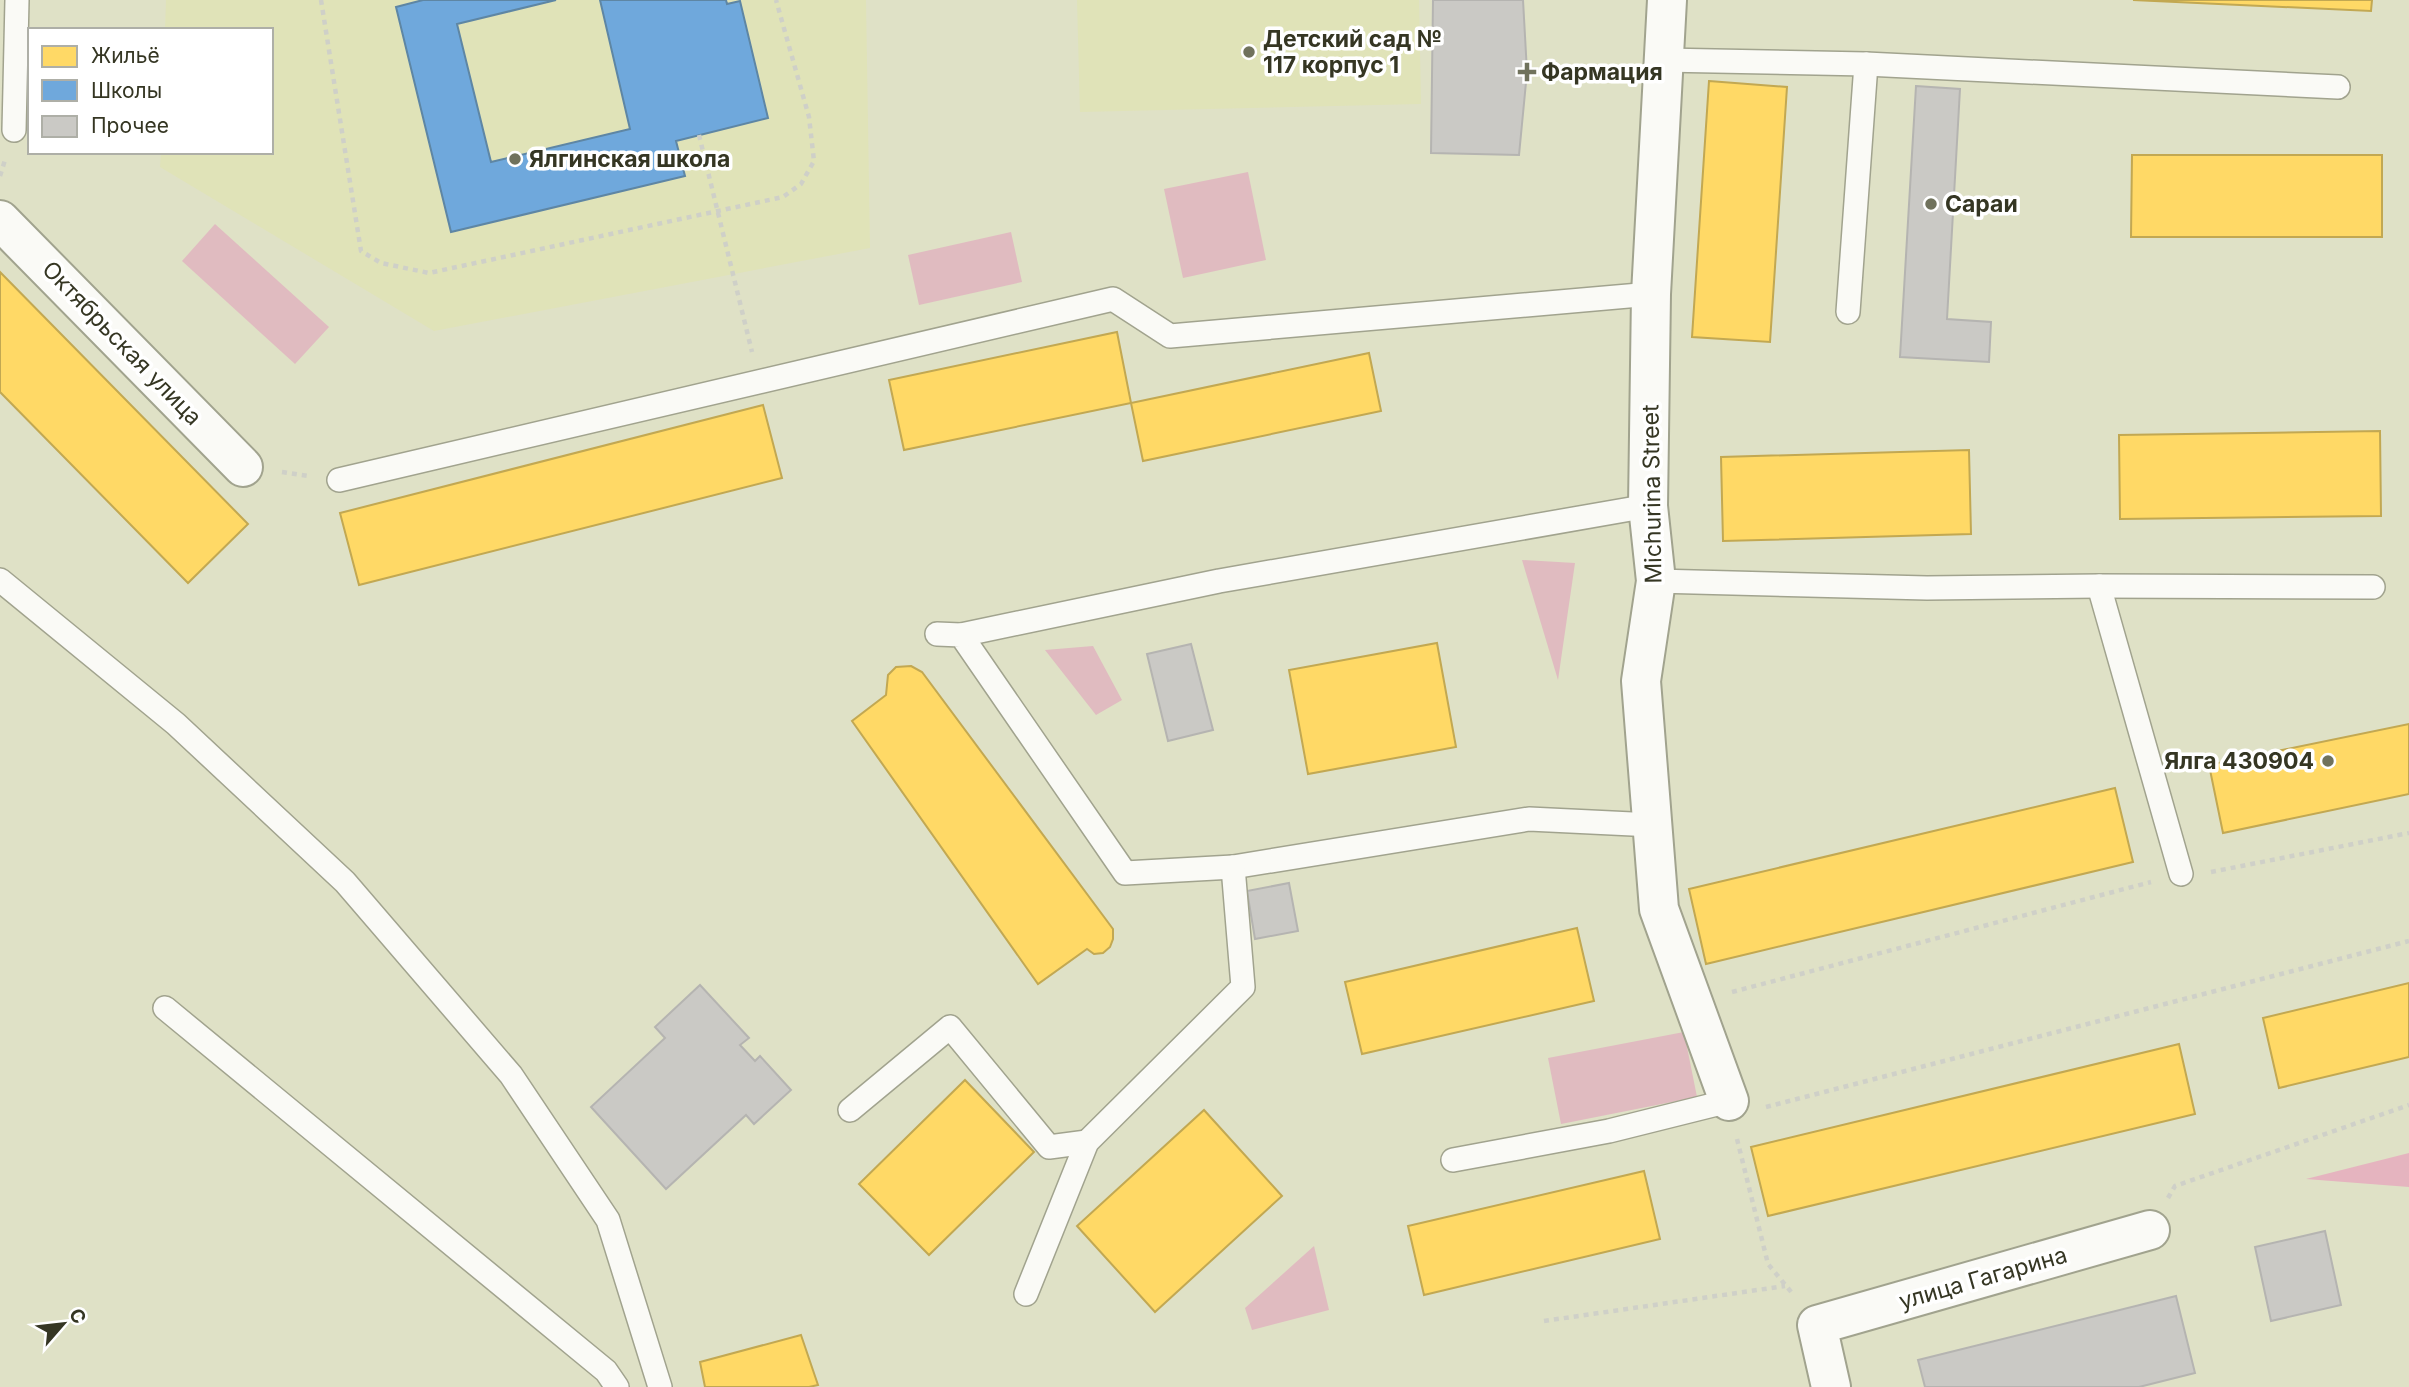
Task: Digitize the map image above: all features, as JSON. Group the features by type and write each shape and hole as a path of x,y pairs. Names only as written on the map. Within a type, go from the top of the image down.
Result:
{"street":[{"name":"Michurina Street","path":"1667,0 1651,294 1648,506 1656,581 1641,681 1659,909 1730,1108"},
{"name":"Октябрьская улица","path":"0,219 243,467"},
{"name":"улица Гагарина","path":"1817,1325 2150,1230"},
{"path":"1817,1325 1831,1387"}],"lane":[{"path":"14,130 17,0"},
{"path":"1663,61 1866,64 2338,87"},
{"path":"1848,312 1866,64"},
{"path":"338,480 1113,299 1170,336 1651,294"},
{"path":"937,634 961,635 1219,581 1648,506"},
{"path":"0,580 176,723 345,882 511,1075 608,1220 660,1387"},
{"path":"1656,581 1927,588 2373,587"},
{"path":"2099,586 2181,874"},
{"path":"961,635 1125,873 1233,867 1529,819 1653,825"},
{"path":"1026,1294 1087,1142 1242,987 1233,867"},
{"path":"165,1009 606,1371 617,1387"},
{"path":"850,1110 950,1027 1049,1147 1087,1142"},
{"path":"1453,1160 1730,1108"}],"path":[{"path":"321,0 361,251 381,263 429,273 783,197 801,184 814,162 809,117 776,0"},
{"path":"699,135 760,382"},
{"path":"243,467 338,480"},
{"path":"1692,998 1729,993 2181,874 2209,873 2409,833"},
{"path":"1817,1325 1768,1264 1730,1108 2409,941"},
{"path":"2150,1230 2175,1186 2409,1105"},
{"path":"1544,1321 1786,1286"}],"shaded area":[{"name":"Ялгинская школа","path":"166,0 866,0 870,248 434,331 160,167 161,154 273,154 273,28 165,28"},
{"name":"Детский сад № 117 корпус 1","path":"1077,0 1419,0 1421,104 1080,112"},
{"path":"1248,172 1266,260 1183,278 1164,189"},
{"path":"215,224 329,327 295,364 182,261"},
{"path":"1011,232 1022,282 919,305 908,255"},
{"path":"1522,560 1575,563 1558,680"},
{"path":"1093,646 1122,700 1096,715 1045,650"},
{"path":"1684,1032 1697,1097 1561,1124 1548,1058"},
{"path":"2409,1153 2409,1187 2306,1179"},
{"path":"1314,1246 1329,1310 1252,1330 1245,1308"}],"building: Жильё":[{"path":"2133,0 2372,0 2371,11"},
{"path":"1709,81 1787,87 1770,342 1692,337"},
{"path":"2132,155 2382,155 2382,237 2131,237"},
{"path":"0,272 248,524 188,583 0,392"},
{"path":"1117,332 1131,403 904,450 889,380"},
{"path":"1369,353 1381,411 1143,461 1131,403"},
{"path":"763,405 782,478 359,585 340,513"},
{"path":"2380,431 2381,516 2120,519 2119,435"},
{"path":"1969,450 1971,534 1723,541 1721,457"},
{"path":"1437,643 1456,747 1308,774 1289,670"},
{"path":"911,666 922,672 1113,929 1110,947 1103,953 1094,954 1087,949 1038,984 852,721 886,695 888,675 896,667"},
{"path":"2409,724 2409,794 2223,833 2209,765"},
{"path":"2115,788 2133,862 1706,964 1689,889"},
{"path":"1577,928 1594,1001 1362,1054 1345,982"},
{"path":"2409,983 2409,1057 2279,1088 2263,1018"},
{"path":"2179,1044 2195,1114 1768,1216 1751,1147"},
{"path":"965,1080 1034,1152 929,1255 859,1184"},
{"path":"1204,1110 1282,1196 1155,1312 1077,1226"},
{"path":"1644,1171 1660,1239 1424,1295 1408,1226"},
{"path":"801,1335 818,1385 705,1387 700,1362"}],"building: Школы":[{"path":"423,0 556,0 457,24 491,162 630,129 600,0 726,0 727,4 740,1 768,118 676,141 685,176 451,232 396,7"}],"building: Прочее":[{"path":"1433,0 1523,0 1527,72 1519,155 1431,153"},
{"name":"Сараи","path":"1916,86 1960,89 1947,319 1991,322 1989,362 1900,357"},
{"path":"1191,644 1213,730 1168,741 1147,654"},
{"path":"1289,883 1298,931 1255,939 1247,891"},
{"path":"700,985 749,1038 740,1045 755,1061 760,1056 791,1090 754,1124 746,1115 666,1189 591,1107 665,1038 655,1027"},
{"path":"2325,1231 2341,1305 2271,1321 2255,1247"},
{"path":"2176,1296 2195,1373 2139,1387 1925,1387 1918,1360"}],"place":[{"name":"Детский сад № 117 корпус 1","path":"1249,52"},
{"name":"Фармация","path":"1527,72"},
{"name":"Ялгинская школа","path":"515,159"},
{"name":"Сараи","path":"1931,204"},
{"name":"Ялга 430904","path":"2328,761"}]}
